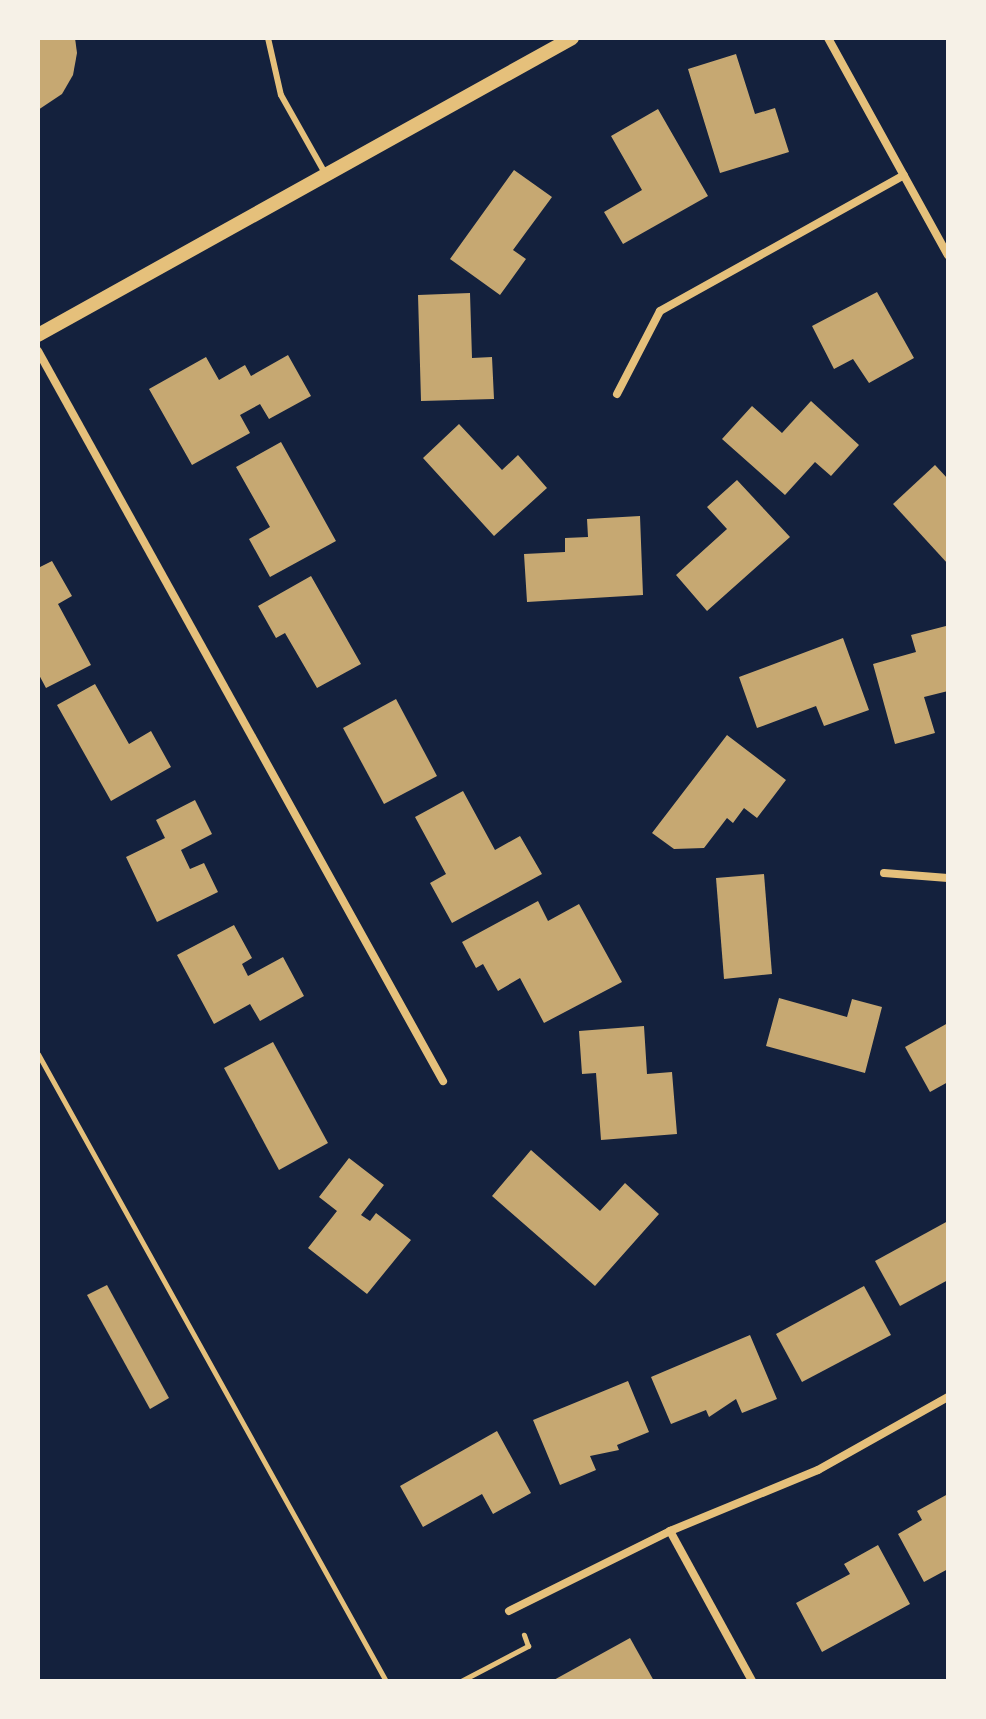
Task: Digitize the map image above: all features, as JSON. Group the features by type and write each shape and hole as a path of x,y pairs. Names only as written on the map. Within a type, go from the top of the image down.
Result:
{"street":[{"path":"38,335 572,38"},
{"path":"828,38 948,255"},
{"path":"617,394 660,311 904,175"},
{"path":"38,351 443,1081"},
{"path":"884,873 948,878"},
{"path":"509,1611 670,1531 818,1470 948,1397"},
{"path":"670,1531 752,1681"}],"lane":[{"path":"281,38 270,40 281,95 325,173"}],"path":[{"path":"38,1054 386,1681"},
{"path":"461,1681 528,1646 524,1635"}],"building":[{"path":"38,38 75,38 77,53 73,75 62,94 38,110"},
{"path":"736,54 755,114 775,108 789,152 720,173 688,69"},
{"path":"658,109 708,196 623,244 604,212 642,190 611,136"},
{"path":"514,170 552,197 513,250 526,259 500,295 450,259"},
{"path":"877,292 914,358 869,383 853,359 834,369 812,326"},
{"path":"470,293 472,358 492,357 494,399 421,401 418,295"},
{"path":"288,355 311,396 269,419 260,404 240,415 250,433 192,465 149,389 206,357 219,380 245,365 251,376"},
{"path":"811,401 859,445 831,476 815,462 785,495 722,439 752,406 782,433"},
{"path":"459,424 502,470 518,455 547,488 494,536 423,458"},
{"path":"281,442 336,541 270,577 249,539 270,527 236,467"},
{"path":"935,465 948,479 948,564 893,504"},
{"path":"737,480 790,537 707,611 676,575 727,529 707,507"},
{"path":"640,516 643,595 527,602 524,554 565,552 565,538 588,537 587,519"},
{"path":"52,561 72,596 58,604 91,665 46,688 38,673 38,568"},
{"path":"311,576 361,664 317,688 285,633 276,638 258,606"},
{"path":"946,626 948,691 924,697 935,733 895,744 873,664 916,652 911,635"},
{"path":"843,638 869,710 824,726 816,706 757,728 739,677"},
{"path":"95,684 129,744 151,731 171,767 111,801 57,705"},
{"path":"396,699 437,776 384,804 343,728"},
{"path":"727,735 786,780 757,818 744,808 733,823 727,818 704,848 674,849 652,833"},
{"path":"463,791 495,850 520,836 542,874 452,923 430,883 446,874 415,817"},
{"path":"195,800 212,834 181,850 190,869 204,863 218,892 157,922 126,857 165,838 156,820"},
{"path":"764,874 772,974 724,979 716,878"},
{"path":"538,901 548,921 579,904 622,982 544,1023 520,978 498,991 483,964 476,968 462,942"},
{"path":"234,925 252,958 242,964 248,976 283,957 304,996 260,1021 250,1004 214,1024 177,955"},
{"path":"779,998 847,1017 852,999 882,1007 865,1073 766,1046"},
{"path":"948,1023 948,1082 930,1092 905,1047"},
{"path":"644,1026 647,1074 672,1072 677,1134 601,1140 596,1073 582,1074 579,1031"},
{"path":"273,1042 328,1143 279,1170 224,1068"},
{"path":"531,1150 600,1211 625,1183 659,1214 595,1286 492,1196"},
{"path":"349,1158 384,1185 361,1215 370,1221 376,1213 411,1240 367,1294 308,1248 337,1211 319,1197"},
{"path":"948,1221 948,1280 900,1306 875,1261"},
{"path":"107,1285 169,1398 150,1409 87,1295"},
{"path":"864,1286 891,1335 802,1382 776,1334"},
{"path":"750,1335 777,1399 742,1413 736,1399 709,1417 706,1410 671,1424 651,1377"},
{"path":"628,1381 649,1432 617,1445 619,1450 590,1456 596,1470 560,1485 533,1420"},
{"path":"497,1431 531,1493 493,1514 482,1494 423,1527 400,1486"},
{"path":"948,1494 948,1569 924,1582 898,1534 922,1520 917,1511"},
{"path":"878,1545 910,1604 822,1652 796,1603 850,1574 844,1564"},
{"path":"630,1638 654,1681 552,1681"}]}
